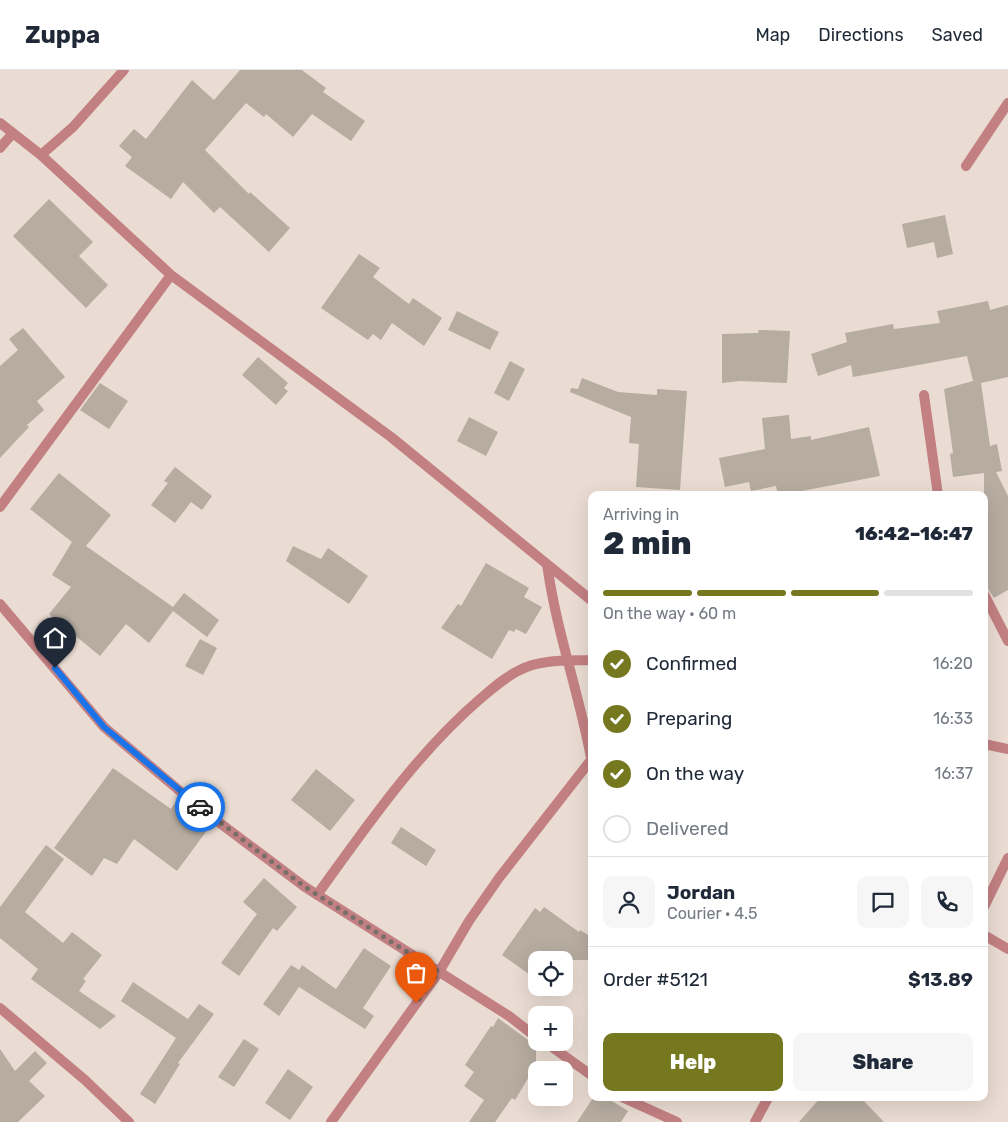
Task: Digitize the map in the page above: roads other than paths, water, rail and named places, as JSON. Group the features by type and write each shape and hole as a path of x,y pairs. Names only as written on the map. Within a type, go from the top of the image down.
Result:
{"street":[{"path":"41,155 73,127 124,70"},
{"path":"966,166 1008,103"},
{"path":"0,123 41,155 171,275 383,431 588,598"},
{"path":"0,148 13,133"},
{"path":"0,506 171,275"},
{"path":"924,395 937,491"},
{"path":"547,564 551,597 567,662 579,697 588,744"},
{"path":"988,602 1008,641"},
{"path":"0,604 104,727 200,808 317,895 528,1031"},
{"path":"317,895 407,777 462,714 504,680 521,669 533,665 588,660"},
{"path":"988,745 1008,748"},
{"path":"331,1122 439,972 469,921 494,885 588,763"},
{"path":"988,899 1008,858"},
{"path":"988,937 1008,949"},
{"path":"0,1008 85,1080 129,1122"},
{"path":"557,1051 588,1073"},
{"path":"631,1101 677,1122"},
{"path":"755,1122 766,1101"}]}
